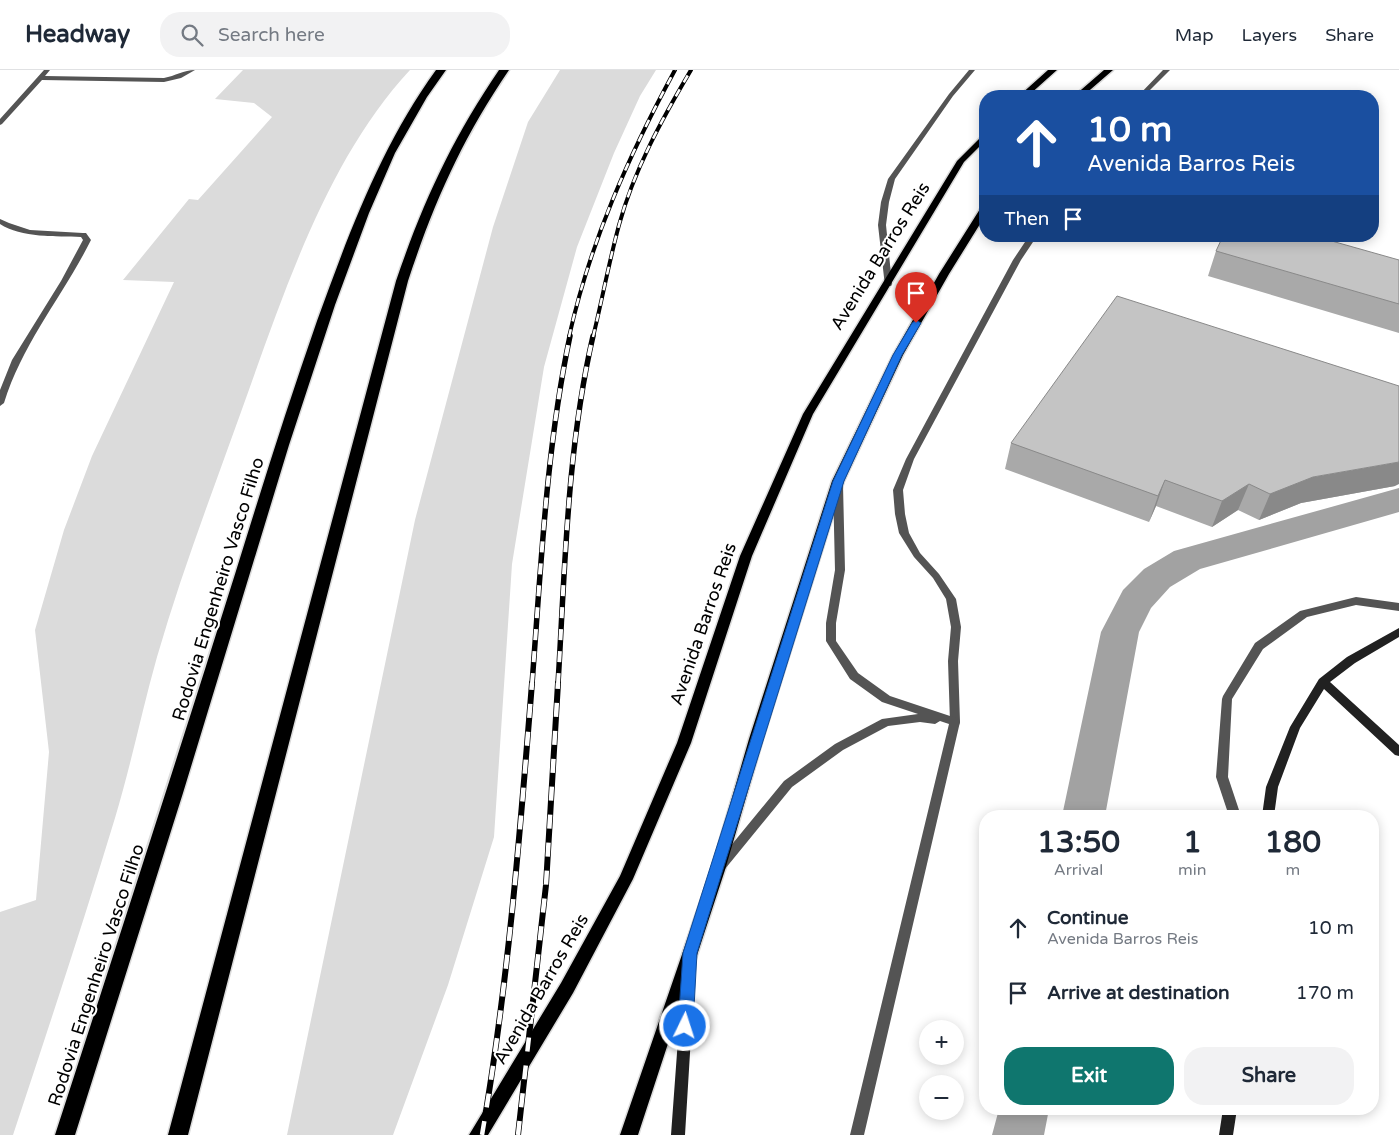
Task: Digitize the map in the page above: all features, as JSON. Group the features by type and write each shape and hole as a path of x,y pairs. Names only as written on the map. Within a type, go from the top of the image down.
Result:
{"highway":[{"name":"Rodovia Engenheiro Vasco Filho","path":"65,1135 207,690 289,420 347,256 397,140 418,100 442,70"},
{"path":"178,1135 304,662 388,325 414,246 447,162 485,95 504,70"}],"main road":[{"path":"1030,90 1053,70"},
{"path":"1085,90 1109,70"},
{"name":"Avenida Barros Reis","path":"478,1135 567,988 626,879 684,743 746,556 808,414 962,161 979,143"},
{"path":"628,1135 718,870 759,730 838,481 898,355 944,274 979,219"}],"street":[{"path":"0,123 47,70"},
{"path":"40,78 164,80 179,77 192,70"},
{"path":"888,284 882,225 884,202 892,179 951,95 972,70"},
{"path":"1146,90 1167,70"},
{"path":"0,221 20,231 76,234 83,236 87,240 79,260 46,309 10,373 0,403"},
{"path":"857,1135 956,722 953,661 956,627 951,599 936,576 917,554 904,532 898,490 910,459 1017,260 1030,242"},
{"path":"838,481 840,570 831,623 831,641 854,676 886,699 956,722"},
{"path":"1233,810 1222,777 1227,699 1259,646 1304,614 1356,601 1399,607"},
{"path":"1269,810 1272,787 1295,727 1322,682 1351,660 1399,632"},
{"path":"1322,682 1399,752"},
{"path":"718,870 788,784 839,747 886,722 920,718 956,722"},
{"path":"678,1135 690,953"},
{"path":"1226,1135 1229,1115"}],"shaded area":[{"path":"243,70 410,70 380,106 354,145 330,188 290,277 176,595 146,697 115,818 13,1135 0,1135 0,912 36,900 49,752 35,630 64,530 92,456 174,282 123,280 189,199 198,200 272,117 254,103 215,99"},
{"path":"560,70 656,70 640,96 614,153 577,247 544,367 512,564 494,837 448,985 393,1135 287,1135 415,520 493,227 528,122"}],"building":[{"path":"1220,242 1335,242 1399,260 1399,304 1216,251"},
{"path":"1117,296 1399,386 1399,462 1313,477 1270,494 1249,484 1222,501 1165,480 1158,496 1011,443"}],"waterway":[{"path":"1084,810 1120,632 1136,600 1157,578 1187,560 1399,500"},
{"path":"1018,1135 1023,1115"}],"railway":[{"path":"569,337 588,267 613,200 642,134 675,70"},
{"path":"593,337 615,239 632,184 659,126 691,70"},
{"path":"532,684 550,465 555,422 570,336"},
{"path":"558,684 572,465 584,379 593,336"},
{"path":"482,1135 506,966 518,853 532,683"},
{"path":"518,1135 546,885 558,683"}],"route":[{"path":"685,1026 690,953 718,870 756,739 838,481 898,355 916,323"}]}
